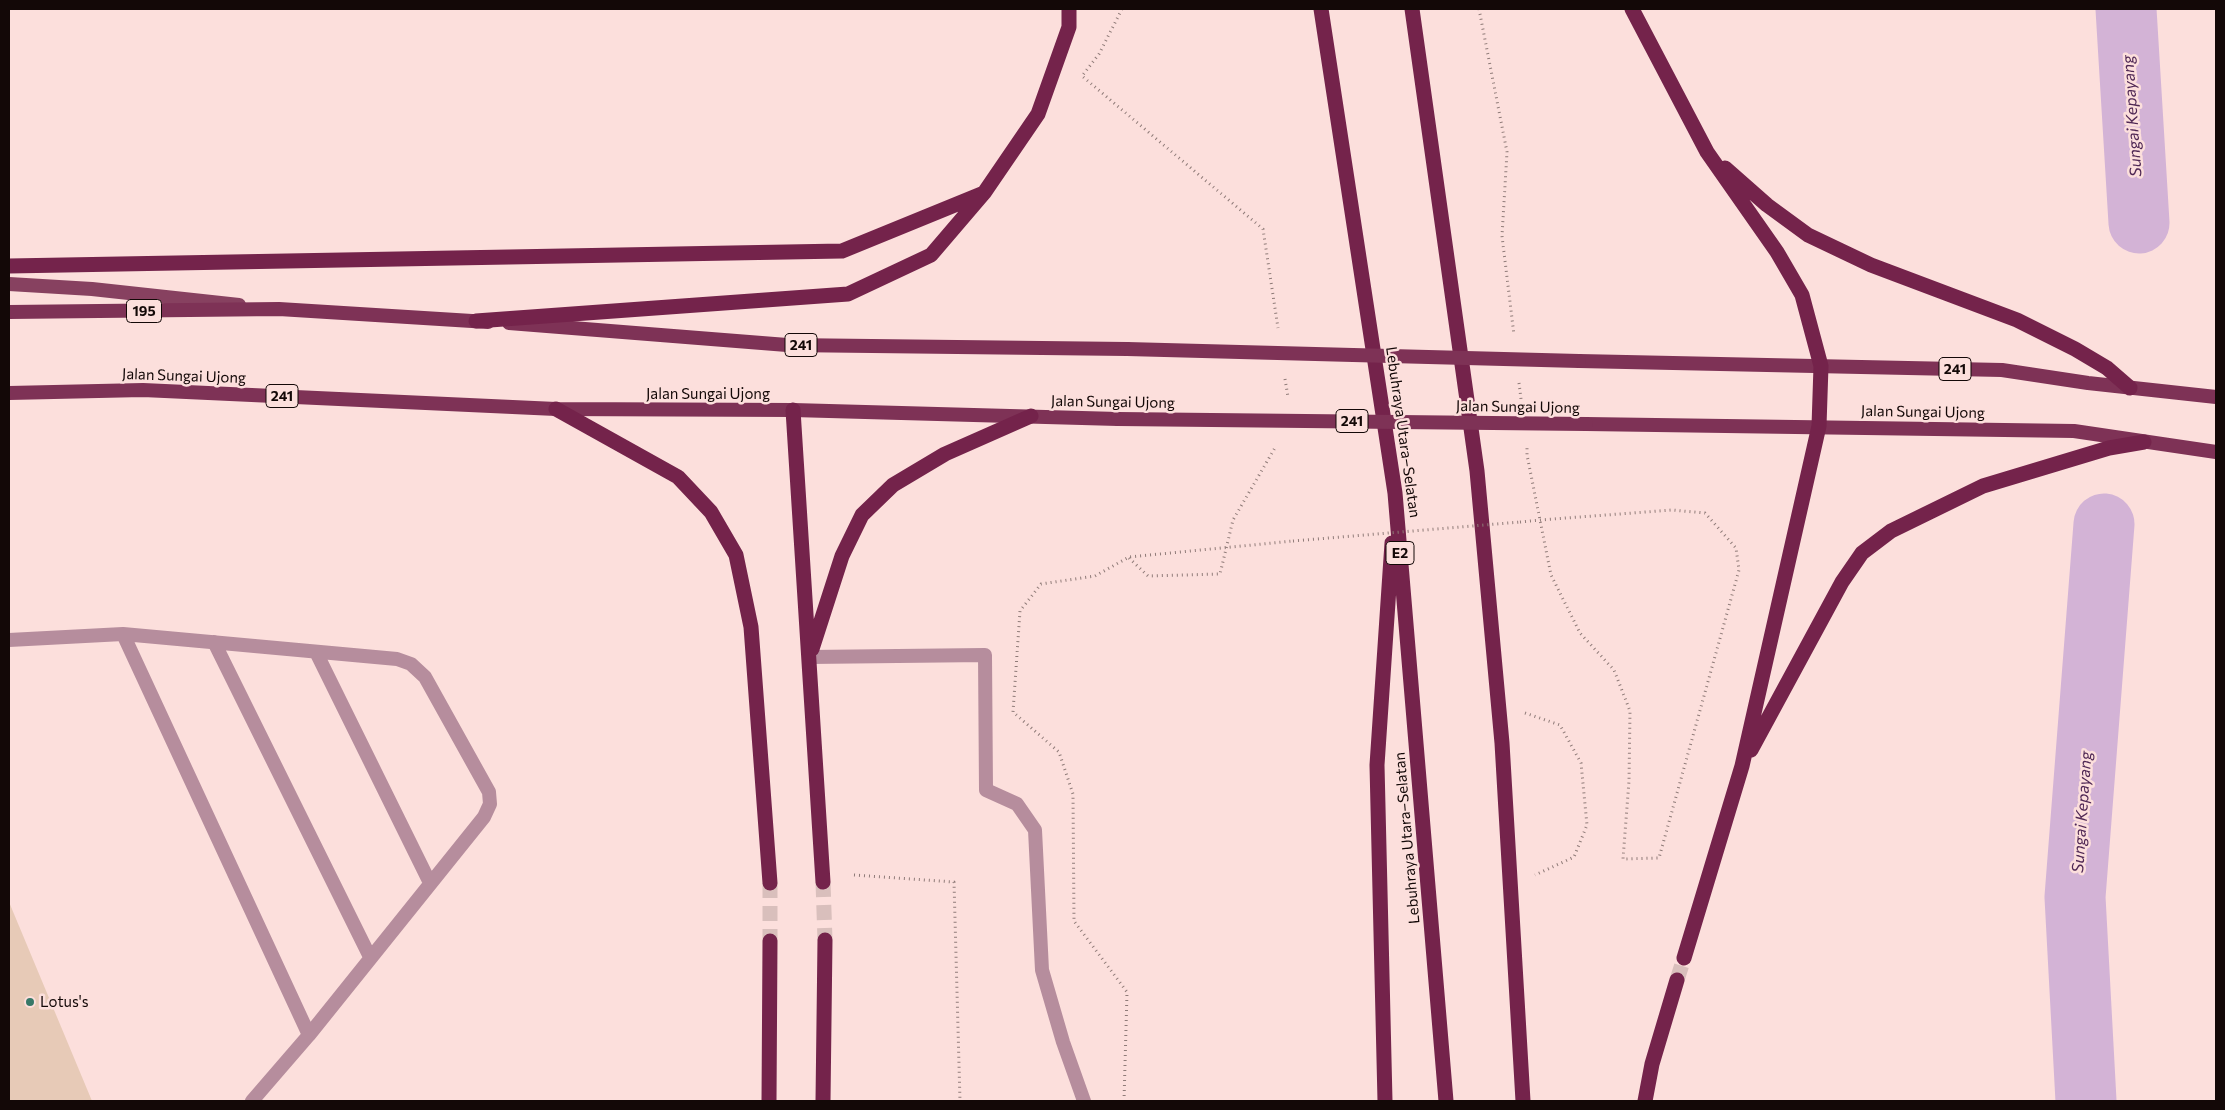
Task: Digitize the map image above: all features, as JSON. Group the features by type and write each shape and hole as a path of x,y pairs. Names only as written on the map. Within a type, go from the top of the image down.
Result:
{"highway":[{"path":"476,321 848,294 931,256 984,194 1038,114 1069,27 1069,9"},
{"name":"Lebuhraya Utara–Selatan","path":"1321,9 1396,493 1446,1101"},
{"path":"1412,9 1477,471 1498,703 1523,1101"},
{"path":"1632,9 1708,152 1777,252 1802,295 1821,366 1819,426 1742,766 1684,958"},
{"path":"1708,152 1767,205 1808,235 1871,265 2017,320 2075,349 2107,368 2130,388"},
{"path":"9,266 842,251 984,194"},
{"name":"241","path":"280,309 476,321 787,345 1127,349 2002,370 2088,383 2216,397"},
{"name":"195","path":"9,312 280,309"},
{"name":"Jalan Sungai Ujong","path":"9,393 142,390 556,409 793,410 1118,419 1819,426 2074,431 2216,452"},
{"path":"556,409 678,476 711,512 736,556 751,627 770,883"},
{"path":"793,410 823,882"},
{"path":"810,657 842,556 862,515 893,485 945,454 1031,416"},
{"path":"1742,766 1842,582 1862,553 1891,531 1983,486 2109,448 2144,442"},
{"path":"1385,1101 1377,765 1396,493"},
{"path":"823,1101 825,940"},
{"path":"769,1101 770,942"},
{"path":"1645,1101 1652,1064 1677,980"}],"main road":[{"path":"9,284 92,289 280,309"}],"lane":[{"path":"123,634 309,1034"},
{"path":"9,640 123,634 397,659 410,664 425,677 489,792 490,804 484,817 309,1034 252,1101"},
{"path":"214,642 370,957"},
{"path":"316,652 430,883"},
{"path":"810,657 985,654 986,790 1017,804 1035,830 1042,970 1063,1042 1084,1101"}],"path":[{"path":"1122,9 1099,54 1082,76 1263,228 1279,336"},
{"path":"1479,9 1507,152 1502,236 1514,340"},
{"path":"1285,375 1289,404"},
{"path":"1519,378 1522,407"},
{"path":"1129,557 1148,576 1220,574 1233,520 1274,448 1280,443"},
{"path":"1124,1101 1127,992 1074,921 1074,794 1059,752 1013,712 1020,611 1041,584 1095,576 1129,557 1226,546 1540,520 1672,510 1705,513 1736,548 1739,570 1659,858 1623,858 1629,781 1630,711 1614,670 1580,633 1551,575 1540,520 1526,445"},
{"path":"1498,703 1560,725 1581,763 1587,825 1574,857 1510,886"},
{"path":"854,875 954,882 960,1101"}],"building":[{"name":"Lotus's","path":"9,902 92,1101 9,1101"}],"waterway":[{"name":"Sungai Kepayang","path":"2126,9 2139,223"},
{"name":"Sungai Kepayang","path":"2086,1101 2075,897 2104,524"}],"tunnel":[{"path":"823,882 825,940"},
{"path":"770,883 770,941"},
{"path":"1677,980 1684,958"}],"place":[{"name":"Lotus's","path":"30,1002"}]}
